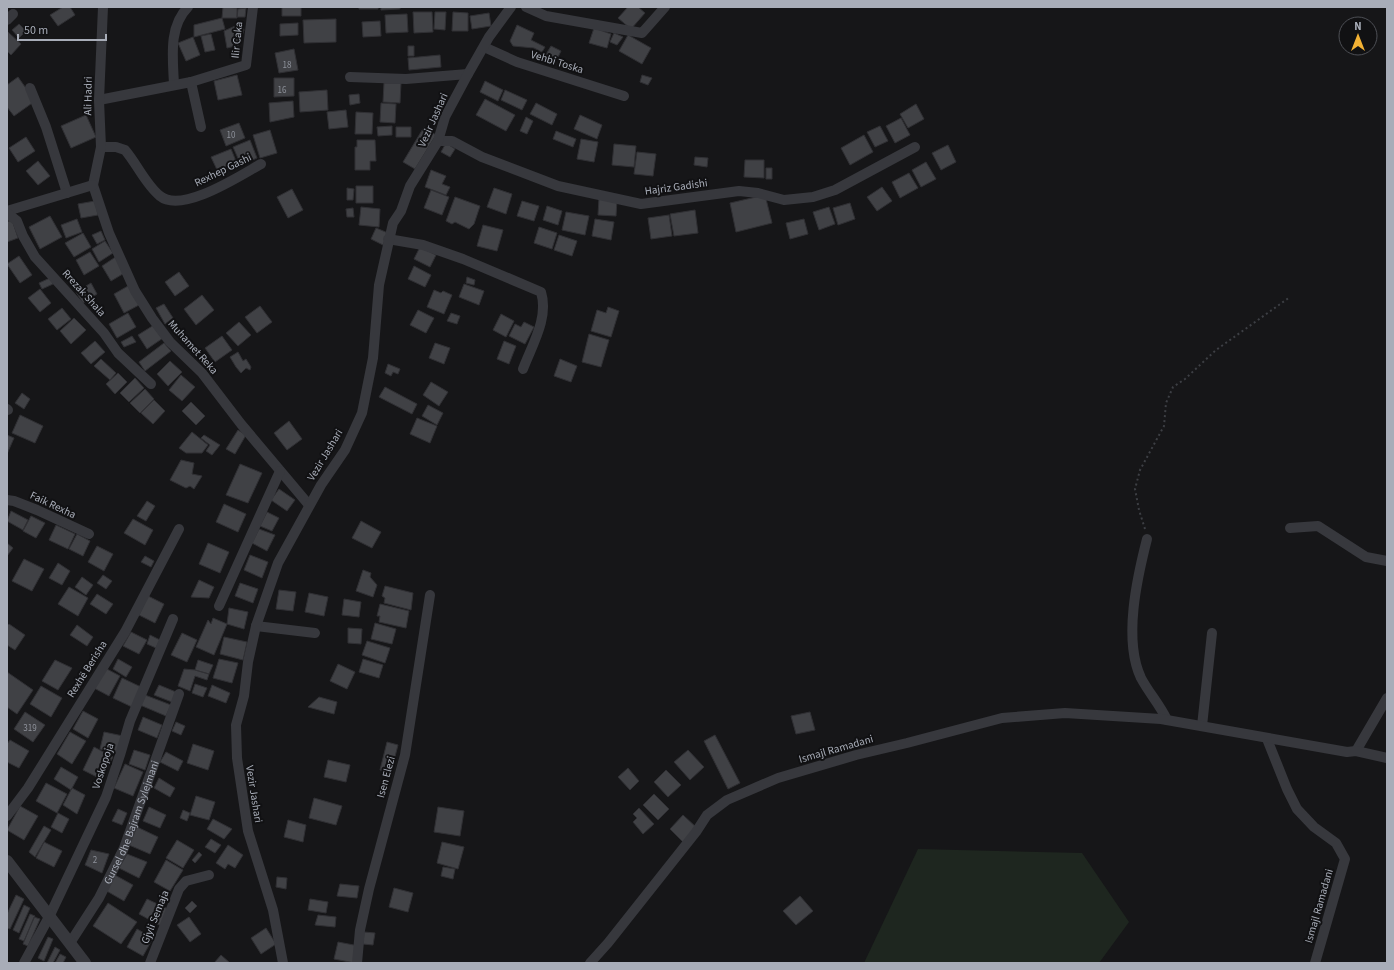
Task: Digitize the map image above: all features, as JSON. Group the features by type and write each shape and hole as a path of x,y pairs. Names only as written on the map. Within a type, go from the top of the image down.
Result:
{"street":[{"name":"Ali Hadri","path":"93,185 100,147 99,100 103,7"},
{"path":"174,85 173,48 176,23 181,14 188,7"},
{"name":"Ilir Caka","path":"99,100 190,82 246,65 253,7"},
{"name":"Vezir Jashari","path":"283,963 273,910 248,831 237,758 236,725 244,696 248,662 256,626 278,563 309,505 345,450 362,413 374,358 379,285 388,239 393,223 401,210 410,186 438,141 445,117 468,74 511,7"},
{"path":"526,7 546,16 642,33 665,7"},
{"name":"Vehbi Toska","path":"484,47 517,62 624,96"},
{"name":"Vezir Jashari","path":"350,77 406,78 468,74"},
{"path":"190,82 201,127"},
{"path":"30,88 46,127 67,193"},
{"name":"Hajriz Gadishi","path":"438,141 452,141 482,157 558,186 641,204 739,191 758,193 784,200 813,197 835,190 914,147"},
{"name":"Rexhep Gashi","path":"100,147 116,147 125,150 160,197 171,201 206,194 262,164"},
{"path":"7,212 93,185"},
{"name":"Muhamet Reka","path":"93,185 109,233 135,291 152,318 170,342 202,373 309,505"},
{"name":"Rrezak Shala","path":"7,212 17,221 23,236 35,257 104,333 118,353 151,384"},
{"path":"388,239 423,245 457,257 541,292 544,303 544,316 523,369"},
{"path":"219,606 280,471"},
{"name":"Faik Rexha","path":"7,500 14,501 37,510 89,534"},
{"path":"1290,528 1318,526 1366,557 1387,561"},
{"name":"Rexhë Berisha","path":"7,816 28,788 125,632 180,529"},
{"path":"1147,539 1138,574 1133,609 1136,661 1141,678 1167,720"},
{"name":"Isen Elezi","path":"357,963 360,930 369,889 404,755 430,595"},
{"name":"Voskopoja","path":"49,917 106,797 130,721 173,619"},
{"path":"256,626 315,633"},
{"path":"1202,726 1212,633"},
{"name":"Gursel dhe Bajram Sylejmani","path":"70,943 99,898 124,848 179,694"},
{"path":"1356,751 1387,698"},
{"name":"Ismajl Ramadani","path":"590,963 608,943 696,832 707,814 728,800 778,778 856,755 1002,718 1065,713 1167,720 1347,752 1356,751 1387,758"},
{"name":"Ismajl Ramadani","path":"1267,738 1287,789 1297,809 1314,828 1336,843 1345,859 1315,963"},
{"path":"7,861 85,963"},
{"name":"Gjyli Semaja","path":"150,963 180,889 186,880 209,875"},
{"path":"24,963 49,917"}],"path":[{"path":"1147,539 1135,489 1140,470 1164,426 1166,403 1173,387 1185,379 1216,350 1290,297"}],"shaded area":[{"path":"918,849 1082,853 1129,922 1099,963 864,963"}],"building":[{"path":"63,7 70,7 75,15 58,26 50,15"},
{"path":"223,7 237,8 237,18 222,18"},
{"path":"282,7 301,7 301,16 282,16"},
{"path":"359,7 378,7 378,9 359,9"},
{"path":"381,7 400,7 400,9 381,10"},
{"path":"628,7 638,7 645,13 631,29 618,18"},
{"path":"246,8 245,17 237,17 238,9"},
{"path":"413,12 432,12 433,32 414,33"},
{"path":"435,12 446,12 445,30 434,29"},
{"path":"453,12 468,13 468,31 452,31"},
{"path":"489,13 491,26 472,29 470,16"},
{"path":"407,14 408,32 386,33 385,15"},
{"path":"222,18 225,29 194,37 194,25"},
{"path":"336,19 336,42 304,43 303,20"},
{"path":"380,21 381,36 363,37 362,22"},
{"path":"242,23 244,30 239,45 227,48 224,31"},
{"path":"298,23 298,35 280,36 280,24"},
{"path":"19,24 26,31 19,38 12,30"},
{"path":"517,25 534,33 531,40 545,47 542,52 534,48 513,46 510,41"},
{"path":"594,28 611,34 607,48 589,43"},
{"path":"8,32 21,44 11,55 7,51"},
{"path":"614,33 623,37 617,45 610,42"},
{"path":"211,34 215,50 205,52 201,36"},
{"path":"628,35 651,48 642,64 619,51"},
{"path":"193,37 200,55 186,61 178,43"},
{"path":"408,46 414,46 414,56 408,56"},
{"path":"551,46 561,51 556,61 545,56"},
{"path":"294,49 298,70 279,73 275,53"},
{"path":"440,55 441,67 409,70 408,58"},
{"path":"237,75 242,95 218,100 214,81"},
{"path":"642,75 652,78 648,85 640,82"},
{"path":"18,77 35,101 14,116 7,107 7,85"},
{"path":"274,78 294,78 294,96 274,97"},
{"path":"485,81 503,90 498,101 480,92"},
{"path":"384,83 401,83 400,103 383,102"},
{"path":"327,90 328,110 300,112 299,92"},
{"path":"505,90 527,100 522,110 501,100"},
{"path":"359,94 360,103 350,105 349,95"},
{"path":"485,99 515,115 506,131 476,115"},
{"path":"293,101 294,117 270,122 269,103"},
{"path":"381,103 396,104 395,123 380,122"},
{"path":"536,103 557,114 552,125 530,114"},
{"path":"916,104 924,119 908,128 900,114"},
{"path":"346,110 348,127 329,129 327,112"},
{"path":"356,112 373,113 372,134 355,134"},
{"path":"86,115 96,137 71,148 61,126"},
{"path":"580,115 602,125 597,139 574,129"},
{"path":"526,117 533,121 527,134 520,131"},
{"path":"901,118 910,135 895,143 886,126"},
{"path":"239,123 245,138 226,146 220,130"},
{"path":"392,126 392,135 378,136 377,127"},
{"path":"880,126 888,141 875,147 867,132"},
{"path":"396,127 411,127 411,137 396,137"},
{"path":"424,127 436,135 415,169 403,162"},
{"path":"270,130 277,153 260,158 253,135"},
{"path":"556,131 576,139 573,147 553,139"},
{"path":"864,135 873,152 850,165 841,148"},
{"path":"26,137 35,151 18,162 9,148"},
{"path":"581,139 598,142 594,162 577,159"},
{"path":"250,140 257,158 241,165 233,147"},
{"path":"357,140 375,140 376,161 370,161 370,170 355,170 355,147 357,147"},
{"path":"446,143 455,149 450,157 441,152"},
{"path":"614,144 636,146 634,167 612,165"},
{"path":"948,145 956,162 941,170 932,153"},
{"path":"231,149 238,166 219,174 211,157"},
{"path":"637,152 656,154 653,176 634,174"},
{"path":"695,157 708,158 707,167 694,165"},
{"path":"745,160 764,160 764,178 744,177"},
{"path":"38,161 50,176 38,185 26,171"},
{"path":"926,162 936,179 921,187 912,170"},
{"path":"766,168 772,168 772,179 766,179"},
{"path":"431,170 446,176 442,184 450,187 446,195 425,187"},
{"path":"909,173 918,188 900,198 892,182"},
{"path":"356,186 373,186 373,203 356,203"},
{"path":"882,187 892,201 877,211 867,197"},
{"path":"347,188 354,189 353,200 347,200"},
{"path":"494,188 512,194 506,214 487,207"},
{"path":"292,189 303,210 288,218 277,197"},
{"path":"431,190 449,197 442,215 424,208"},
{"path":"765,195 772,223 736,232 730,203"},
{"path":"455,197 480,206 474,224 469,229 455,222 452,224 446,221"},
{"path":"599,198 617,199 616,216 598,215"},
{"path":"95,201 98,215 81,218 78,204"},
{"path":"522,201 539,206 534,221 517,216"},
{"path":"850,203 855,219 838,225 833,208"},
{"path":"547,206 562,211 558,225 543,220"},
{"path":"361,207 380,209 379,227 359,225"},
{"path":"829,207 835,224 819,230 813,212"},
{"path":"353,208 354,217 347,217 346,209"},
{"path":"695,210 698,233 674,236 670,214"},
{"path":"566,212 589,216 585,235 562,230"},
{"path":"669,215 672,236 651,239 648,218"},
{"path":"50,216 62,237 40,249 29,227"},
{"path":"77,219 82,232 66,238 61,225"},
{"path":"595,219 614,222 611,240 592,236"},
{"path":"804,219 808,234 790,239 786,223"},
{"path":"12,220 18,238 7,242 7,222"},
{"path":"483,225 503,230 497,251 477,246"},
{"path":"539,227 557,233 552,249 534,243"},
{"path":"376,228 388,233 383,245 371,239"},
{"path":"101,231 105,240 97,244 92,235"},
{"path":"83,233 91,247 74,257 65,243"},
{"path":"559,235 577,241 572,256 554,250"},
{"path":"105,241 113,253 99,262 92,249"},
{"path":"420,247 436,255 430,267 414,259"},
{"path":"90,252 99,266 84,275 76,260"},
{"path":"19,256 32,275 20,283 7,264"},
{"path":"117,256 126,272 111,281 102,266"},
{"path":"414,266 431,275 425,287 408,279"},
{"path":"179,272 189,286 175,296 165,282"},
{"path":"467,277 475,280 474,285 466,283"},
{"path":"50,278 53,284 42,289 39,283"},
{"path":"91,283 97,294 83,303 76,292"},
{"path":"464,284 484,291 479,305 459,297"},
{"path":"128,286 139,305 124,313 114,294"},
{"path":"40,289 51,303 40,312 28,298"},
{"path":"434,290 441,293 443,291 452,295 444,314 427,307"},
{"path":"202,295 214,310 196,325 184,309"},
{"path":"164,304 173,318 165,324 156,308"},
{"path":"260,306 272,322 257,333 245,317"},
{"path":"608,307 619,311 611,337 591,331 597,310 606,313"},
{"path":"62,308 71,319 57,330 48,319"},
{"path":"418,310 434,318 426,333 410,325"},
{"path":"128,313 136,327 117,338 109,324"},
{"path":"451,313 460,316 457,324 447,321"},
{"path":"501,314 514,321 506,337 493,330"},
{"path":"74,318 86,330 71,344 60,331"},
{"path":"239,322 251,335 238,346 226,333"},
{"path":"524,322 534,327 525,344 509,336 515,324 521,327"},
{"path":"154,325 163,338 147,349 138,335"},
{"path":"589,334 609,340 601,367 582,362"},
{"path":"132,336 136,342 124,347 121,342"},
{"path":"222,336 232,350 215,362 205,348"},
{"path":"95,341 105,352 91,364 81,353"},
{"path":"504,341 516,346 509,364 497,359"},
{"path":"164,343 171,351 145,371 139,362"},
{"path":"435,343 450,348 444,364 429,358"},
{"path":"238,352 243,361 246,359 251,367 250,370 246,368 241,373 236,367 230,357"},
{"path":"101,359 116,373 110,380 94,366"},
{"path":"560,359 577,366 571,382 554,376"},
{"path":"170,361 182,372 168,386 157,374"},
{"path":"388,364 400,369 398,374 393,372 391,376 385,373"},
{"path":"118,373 127,382 115,394 106,384"},
{"path":"181,375 195,387 182,401 169,390"},
{"path":"135,378 144,388 129,402 120,393"},
{"path":"431,382 448,392 439,406 423,395"},
{"path":"385,387 417,404 412,414 379,397"},
{"path":"145,389 154,399 140,413 130,403"},
{"path":"22,393 30,399 24,409 15,403"},
{"path":"154,400 165,411 153,424 141,413"},
{"path":"191,402 205,416 196,425 182,411"},
{"path":"428,405 443,413 437,425 422,416"},
{"path":"20,415 43,426 35,443 12,433"},
{"path":"417,418 437,426 430,443 410,434"},
{"path":"289,421 302,439 287,450 274,433"},
{"path":"238,430 246,435 235,454 226,449"},
{"path":"192,432 208,445 202,453 186,453 179,448"},
{"path":"7,435 14,438 7,454"},
{"path":"204,435 220,445 212,455 206,451 210,445 201,438"},
{"path":"181,460 194,463 192,474 202,476 194,489 190,486 186,488 170,480"},
{"path":"240,464 262,473 248,503 226,495"},
{"path":"279,489 295,500 287,511 271,500"},
{"path":"147,501 155,506 146,521 137,516"},
{"path":"224,504 246,514 238,532 216,522"},
{"path":"11,511 28,520 23,530 7,521"},
{"path":"267,512 279,518 272,531 260,526"},
{"path":"31,516 45,523 36,538 23,531"},
{"path":"133,519 153,530 145,545 124,533"},
{"path":"361,521 381,532 372,548 352,538"},
{"path":"56,525 75,534 68,549 49,540"},
{"path":"259,529 275,535 267,551 252,543"},
{"path":"77,534 90,541 83,556 69,549"},
{"path":"7,543 13,548 7,556"},
{"path":"208,543 229,552 220,573 199,564"},
{"path":"97,546 113,554 104,571 88,562"},
{"path":"250,555 268,562 262,578 244,570"},
{"path":"145,556 154,561 151,567 141,562"},
{"path":"24,559 44,569 32,591 12,581"},
{"path":"58,563 70,571 62,585 49,578"},
{"path":"363,570 371,573 370,577 377,585 373,597 356,591"},
{"path":"103,575 112,581 106,589 97,583"},
{"path":"82,577 93,585 86,595 75,587"},
{"path":"199,580 214,587 209,598 191,597"},
{"path":"240,583 258,589 253,603 235,596"},
{"path":"385,586 413,593 411,610 384,603 385,598 382,596"},
{"path":"69,587 88,598 78,616 58,604"},
{"path":"279,590 296,592 293,611 276,609"},
{"path":"309,593 328,597 324,616 305,612"},
{"path":"97,594 113,604 106,614 90,604"},
{"path":"148,596 164,604 155,623 139,615"},
{"path":"344,599 361,602 359,617 342,615"},
{"path":"380,604 409,611 406,628 379,622 380,616 377,616"},
{"path":"229,608 248,612 244,629 227,624"},
{"path":"213,618 227,624 214,655 196,647 208,620 211,624"},
{"path":"375,623 396,629 392,644 371,639"},
{"path":"9,624 25,635 15,650 7,645 7,626"},
{"path":"77,625 93,637 87,646 70,635"},
{"path":"348,628 362,629 361,644 348,643"},
{"path":"131,632 147,640 139,654 123,646"},
{"path":"182,633 197,640 187,662 171,655"},
{"path":"150,635 160,640 156,648 147,644"},
{"path":"224,637 247,642 243,660 220,654"},
{"path":"367,641 390,648 385,663 362,655"},
{"path":"118,659 132,667 126,677 113,669"},
{"path":"219,659 238,663 232,683 213,678"},
{"path":"363,659 383,665 379,678 359,672"},
{"path":"55,660 72,668 58,690 42,681"},
{"path":"198,660 213,665 209,674 195,670"},
{"path":"338,664 355,672 347,689 330,681"},
{"path":"105,668 120,676 109,696 94,688"},
{"path":"184,669 209,674 207,680 195,676 190,691 178,686"},
{"path":"7,672 33,690 17,714 7,707"},
{"path":"122,678 141,687 132,707 113,698"},
{"path":"195,684 207,688 203,697 192,693"},
{"path":"159,685 176,692 172,702 154,695"},
{"path":"212,685 230,693 226,703 208,696"},
{"path":"41,686 62,698 51,717 30,704"},
{"path":"145,695 171,705 166,716 140,705"},
{"path":"319,697 337,702 334,714 308,707"},
{"path":"83,711 98,719 88,738 73,729"},
{"path":"25,712 45,725 33,742 14,729"},
{"path":"810,712 815,730 796,734 791,716"},
{"path":"143,717 162,725 157,738 138,730"},
{"path":"176,722 185,726 181,735 172,731"},
{"path":"70,732 86,741 72,764 57,754"},
{"path":"104,732 123,736 118,753 100,749"},
{"path":"715,735 740,783 728,789 704,741"},
{"path":"10,740 29,751 19,768 7,762 7,744"},
{"path":"387,742 398,745 391,772 380,770"},
{"path":"193,744 214,751 208,770 187,763"},
{"path":"94,747 113,757 101,779 83,770"},
{"path":"134,750 150,755 145,770 129,764"},
{"path":"688,750 704,767 690,780 674,762"},
{"path":"166,752 183,761 178,771 160,762"},
{"path":"328,760 350,765 346,782 324,777"},
{"path":"125,764 143,772 133,796 114,788"},
{"path":"61,767 78,777 71,790 54,779"},
{"path":"628,768 639,781 630,790 618,777"},
{"path":"666,770 681,785 668,797 654,782"},
{"path":"159,778 175,788 170,797 154,788"},
{"path":"46,783 67,794 57,813 36,801"},
{"path":"72,788 85,795 77,814 63,805"},
{"path":"654,794 669,809 658,820 643,805"},
{"path":"196,796 215,802 209,820 190,815"},
{"path":"314,798 342,806 336,825 309,818"},
{"path":"20,806 38,816 24,840 7,830"},
{"path":"149,807 166,815 160,828 143,821"},
{"path":"438,807 464,811 460,836 434,832"},
{"path":"639,808 654,824 643,834 633,822 637,818 633,814"},
{"path":"118,809 127,813 122,825 112,821"},
{"path":"183,810 190,813 187,821 180,818"},
{"path":"58,813 69,819 62,833 51,827"},
{"path":"683,815 697,828 683,842 670,829"},
{"path":"213,819 232,829 224,839 207,829"},
{"path":"288,820 306,825 303,842 284,837"},
{"path":"44,826 51,830 35,857 29,852"},
{"path":"137,827 158,837 150,854 129,845"},
{"path":"211,839 221,845 215,853 205,847"},
{"path":"177,840 194,850 183,868 166,858"},
{"path":"44,842 62,851 54,867 36,858"},
{"path":"442,842 464,847 458,869 437,863"},
{"path":"228,845 243,855 235,868 228,864 225,869 216,863"},
{"path":"91,850 109,854 102,873 85,865"},
{"path":"199,852 202,855 195,863 192,860"},
{"path":"127,854 147,862 139,878 119,868"},
{"path":"166,860 183,870 170,891 154,882"},
{"path":"443,867 455,869 453,879 441,876"},
{"path":"113,874 133,885 124,901 105,890"},
{"path":"277,877 287,878 286,889 276,887"},
{"path":"340,884 359,886 357,898 337,896"},
{"path":"394,888 413,893 408,912 389,907"},
{"path":"16,895 24,899 10,929 7,928 7,914"},
{"path":"800,896 813,911 796,925 783,911"},
{"path":"147,899 168,909 161,926 139,914"},
{"path":"310,899 328,902 326,913 308,910"},
{"path":"192,901 197,906 190,913 185,908"},
{"path":"108,903 137,922 121,944 93,926"},
{"path":"24,905 30,908 19,933 13,930"},
{"path":"30,914 35,916 24,941 19,939"},
{"path":"318,915 336,917 335,927 315,925"},
{"path":"34,917 40,919 28,946 23,944"},
{"path":"189,917 201,934 190,942 177,925"},
{"path":"266,928 276,944 261,954 251,938"},
{"path":"137,929 153,938 143,956 127,947"},
{"path":"364,932 375,933 373,945 363,944"},
{"path":"48,937 53,939 44,961 38,958"},
{"path":"338,942 359,946 355,963 334,959"},
{"path":"55,947 60,950 53,963 47,963"},
{"path":"60,954 66,957 63,963 55,963"},
{"path":"221,955 230,963 214,963"}]}
